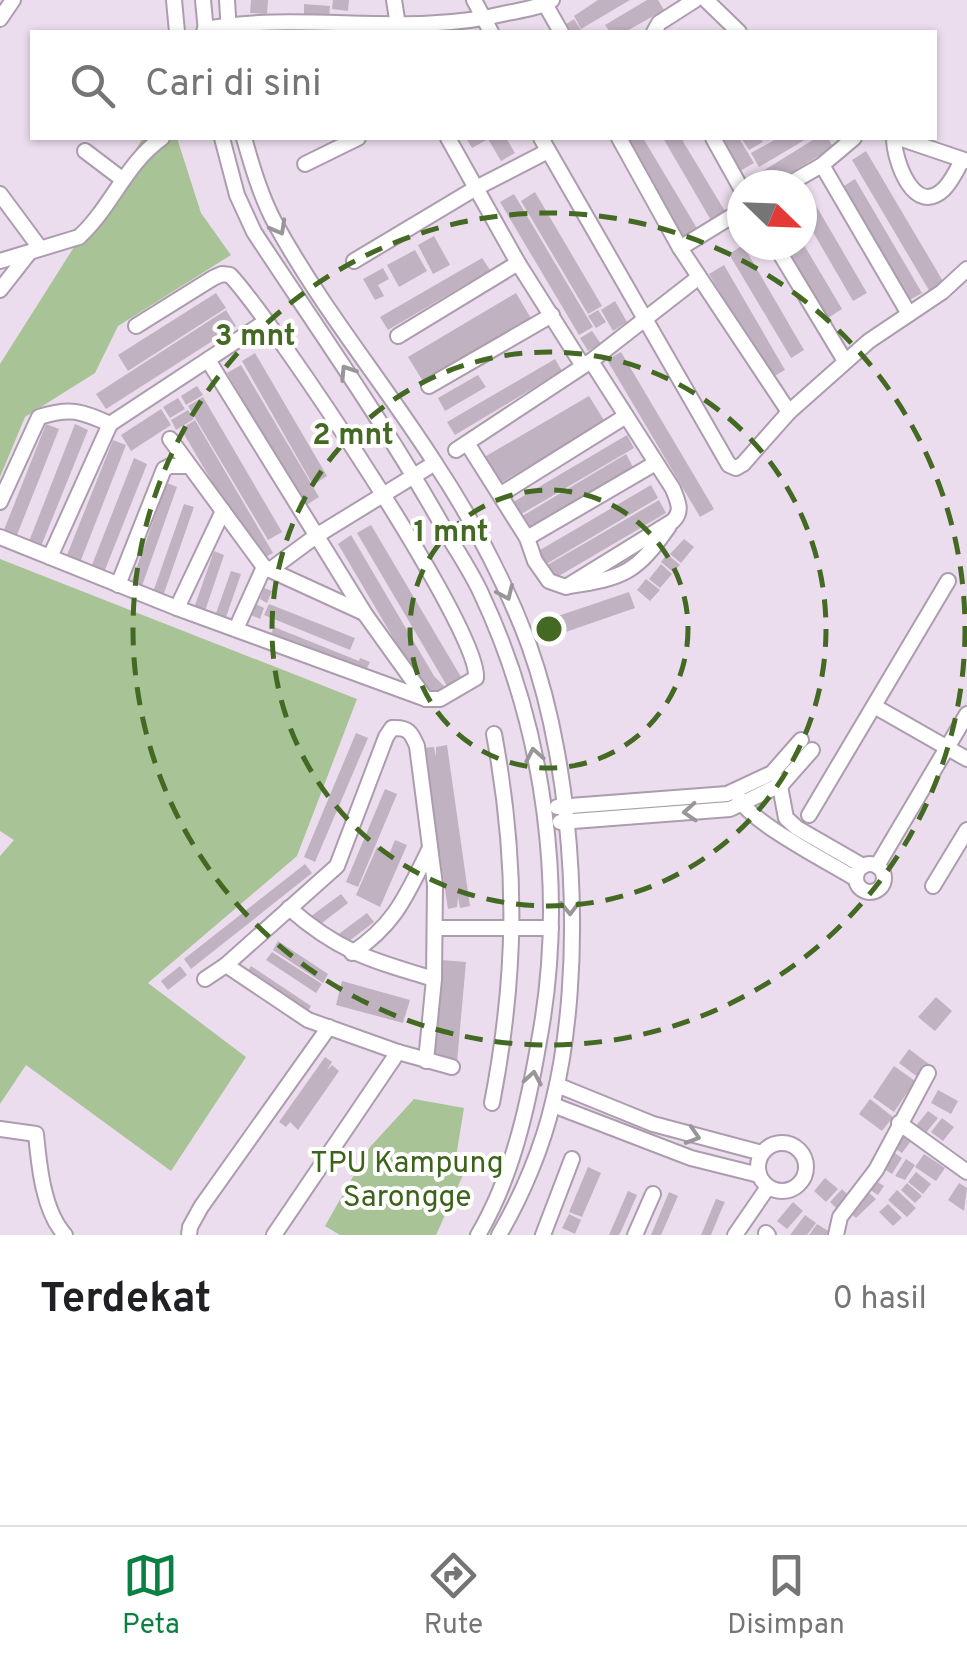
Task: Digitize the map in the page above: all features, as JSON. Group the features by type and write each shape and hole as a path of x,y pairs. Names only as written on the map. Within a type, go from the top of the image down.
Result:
{"street":[{"path":"0,19 13,0"},
{"path":"174,0 177,30"},
{"path":"203,0 205,30"},
{"path":"226,0 228,29 488,26 549,2 560,30"},
{"path":"394,0 398,29"},
{"path":"474,0 488,26"},
{"path":"655,30 659,22 695,0"},
{"path":"706,0 737,30"},
{"path":"0,261 79,236 122,179 160,140"},
{"path":"223,140 237,195 254,232 414,474 479,589 507,657 528,731 544,816 550,983 530,1094 489,1216 478,1235"},
{"path":"245,140 273,220 472,525 529,645 551,722 565,814 570,977 553,1106 499,1235"},
{"path":"304,164 354,140"},
{"path":"449,140 518,263 626,416 673,489 680,507 679,515 672,521 566,587"},
{"path":"620,140 680,248 789,412"},
{"path":"714,140 731,170"},
{"path":"813,170 852,140"},
{"path":"897,140 894,157 906,182 918,194 932,196 943,191 964,161 903,140"},
{"path":"354,262 545,144 729,465 736,468 845,361 942,292 967,268"},
{"path":"84,151 122,179"},
{"path":"822,165 908,314"},
{"path":"0,194 35,250"},
{"path":"680,248 727,219"},
{"path":"0,290 35,250"},
{"path":"784,260 845,361"},
{"path":"398,336 518,263"},
{"path":"0,537 177,608 426,699 440,698 476,678 476,668 454,618 384,493 237,282 222,274 136,326"},
{"path":"672,521 654,547 626,574 566,587 549,581 500,494 462,447 646,321 699,277"},
{"path":"429,386 552,315"},
{"path":"50,557 110,424 265,322"},
{"path":"208,360 364,614 426,699"},
{"path":"0,502 40,417 62,409 82,412 110,424"},
{"path":"500,494 626,416"},
{"path":"170,439 267,568 364,614"},
{"path":"236,629 267,568 435,463"},
{"path":"527,538 654,464"},
{"path":"118,585 164,469 189,466"},
{"path":"177,608 223,511"},
{"path":"809,815 948,581"},
{"path":"874,706 967,759"},
{"path":"866,870 967,714"},
{"path":"205,979 226,965 337,866 386,736 392,728 408,729 418,746 436,885 434,979 426,1061"},
{"path":"492,1103 508,1003 514,928 494,734"},
{"path":"544,816 739,798 777,779 807,745"},
{"path":"777,779 786,818 866,870"},
{"path":"739,798 765,824 866,870"},
{"path":"934,886 967,830"},
{"path":"352,953 377,937 400,909 430,846"},
{"path":"289,908 321,936 352,953 434,979"},
{"path":"436,928 551,928"},
{"path":"226,965 296,1012 329,1027 452,1067"},
{"path":"189,1235 202,1207 329,1027"},
{"path":"274,1235 398,1052"},
{"path":"836,1235 840,1217 876,1170 928,1073"},
{"path":"557,1085 654,1124 762,1153"},
{"path":"553,1106 763,1181 782,1192 797,1187 806,1174 806,1159 796,1147 782,1142 762,1153 758,1164 763,1181 735,1235"},
{"path":"899,1123 967,1172"},
{"path":"646,1142 654,1124"},
{"path":"0,1129 36,1134 40,1169 52,1209 66,1235"},
{"path":"516,1139 539,1146"},
{"path":"543,1235 572,1158"},
{"path":"634,1235 653,1194"}],"green space":[{"path":"142,140 178,140 201,213 231,255 118,326 95,373 25,417 0,477 0,364"},
{"path":"0,559 357,699 297,856 148,983 246,1057 171,1171 26,1065 0,1104 0,856 14,840 0,831"},
{"name":"TPU Kampung Sarongge","path":"414,1099 464,1108 455,1163 464,1173 436,1235 340,1235 325,1226 370,1147"}],"building":[{"path":"251,0 268,0 267,14 250,13"},
{"path":"333,0 349,0 348,11 332,9"},
{"path":"598,0 630,0 581,29 574,16"},
{"path":"647,0 658,0 664,10 629,30 609,30 605,25"},
{"path":"304,4 330,6 329,18 304,16"},
{"path":"574,19 581,30 562,30"},
{"path":"467,140 486,140 472,148"},
{"path":"489,140 507,140 515,153 501,161"},
{"path":"625,140 644,140 698,230 684,239"},
{"path":"664,140 682,140 726,213 712,222"},
{"path":"721,140 740,140 754,163 739,170"},
{"path":"742,140 763,142 749,150"},
{"path":"774,140 805,140 759,167 751,153"},
{"path":"813,140 829,140 833,147 795,170 765,170"},
{"path":"866,151 944,283 930,292 852,160"},
{"path":"855,179 922,293 908,301 841,188"},
{"path":"535,192 602,306 588,314 521,201"},
{"path":"514,194 593,327 579,335 500,202"},
{"path":"817,207 867,293 853,301 817,239"},
{"path":"434,236 450,265 433,274 418,245"},
{"path":"415,250 427,271 399,287 387,265"},
{"path":"482,258 490,270 388,330 380,317"},
{"path":"733,260 752,260 804,350 791,358"},
{"path":"794,260 813,260 842,309 828,318"},
{"path":"724,265 785,370 771,378 709,274"},
{"path":"383,268 389,279 378,285 384,296 375,300 363,279"},
{"path":"216,293 226,308 128,371 118,355"},
{"path":"516,293 532,320 424,383 408,357"},
{"path":"615,301 627,322 613,331 601,310"},
{"path":"226,310 236,326 106,409 96,394"},
{"path":"598,310 606,322 596,328 588,316"},
{"path":"592,331 601,344 588,351 580,338"},
{"path":"621,352 714,509 700,517 607,360"},
{"path":"255,353 327,476 313,485 242,361"},
{"path":"555,359 562,371 455,435 447,422"},
{"path":"241,365 319,497 305,506 227,373"},
{"path":"478,375 486,387 445,411 438,398"},
{"path":"197,386 203,395 186,405 181,396"},
{"path":"589,396 605,422 497,485 481,459"},
{"path":"203,397 282,532 268,540 188,406"},
{"path":"178,398 185,409 170,418 163,407"},
{"path":"161,409 171,425 131,451 121,435"},
{"path":"188,410 194,419 176,430 171,420"},
{"path":"195,420 273,553 262,559 248,543 181,429"},
{"path":"46,424 59,429 15,540 2,535"},
{"path":"75,424 88,430 40,549 28,544"},
{"path":"627,435 634,448 518,516 510,504"},
{"path":"113,440 126,445 79,565 65,560"},
{"path":"626,454 633,467 526,530 519,518"},
{"path":"134,458 147,464 103,575 90,570"},
{"path":"167,483 177,487 142,586 131,583"},
{"path":"651,485 658,498 543,566 535,553"},
{"path":"659,500 666,513 552,580 544,567"},
{"path":"184,504 194,507 162,599 152,595"},
{"path":"371,525 464,682 450,691 357,533"},
{"path":"351,535 434,676 448,690 435,699 429,689 425,692 338,544"},
{"path":"684,539 694,547 681,563 670,554"},
{"path":"214,551 224,555 205,611 194,608"},
{"path":"667,554 680,565 673,572 661,562"},
{"path":"661,564 672,574 660,588 649,579"},
{"path":"231,571 241,574 225,620 215,616"},
{"path":"646,579 660,590 650,601 637,590"},
{"path":"264,588 272,591 267,603 260,599"},
{"path":"629,592 635,608 560,634 555,617"},
{"path":"256,604 264,608 260,619 251,615"},
{"path":"269,604 355,638 350,650 264,615"},
{"path":"274,627 370,662 364,674 269,638"},
{"path":"356,733 368,738 315,862 304,857"},
{"path":"447,745 470,906 460,908 458,897 457,907 448,909 423,748 434,747 436,757 436,747"},
{"path":"385,789 397,794 358,887 346,882"},
{"path":"395,840 407,845 380,907 356,895 377,847 390,852"},
{"path":"305,864 312,873 191,969 184,959"},
{"path":"341,894 348,903 318,926 310,917"},
{"path":"367,913 374,922 344,945 336,936"},
{"path":"278,941 328,974 323,983 273,950"},
{"path":"272,952 322,984 316,993 266,960"},
{"path":"442,960 466,962 457,1062 446,1061 447,1055 445,1061 433,1060"},
{"path":"180,966 187,975 168,990 161,981"},
{"path":"251,966 311,1006 306,1015 245,975"},
{"path":"342,981 410,1000 403,1023 336,1005"},
{"path":"936,997 952,1011 935,1031 918,1017"},
{"path":"909,1049 929,1064 919,1078 899,1063"},
{"path":"325,1057 332,1062 327,1070 332,1065 339,1071 298,1130 290,1122 286,1127 279,1122"},
{"path":"894,1066 915,1081 894,1112 873,1097"},
{"path":"938,1090 958,1101 951,1114 931,1103"},
{"path":"870,1099 893,1117 882,1131 859,1114"},
{"path":"928,1111 938,1118 925,1134 915,1127"},
{"path":"942,1118 954,1127 943,1141 931,1132"},
{"path":"898,1132 911,1141 902,1153 890,1145"},
{"path":"892,1151 902,1158 892,1174 881,1167"},
{"path":"924,1154 945,1168 936,1181 915,1167"},
{"path":"906,1159 915,1165 905,1180 895,1176"},
{"path":"588,1167 601,1173 582,1217 569,1212"},
{"path":"916,1172 931,1184 923,1194 908,1182"},
{"path":"825,1178 838,1189 826,1202 814,1191"},
{"path":"873,1179 884,1186 878,1195 867,1188"},
{"path":"907,1183 922,1196 915,1203 901,1190"},
{"path":"959,1183 967,1188 964,1211 948,1200"},
{"path":"842,1189 849,1196 837,1209 830,1202"},
{"path":"897,1190 916,1208 907,1217 888,1200"},
{"path":"628,1191 637,1195 619,1235 609,1235"},
{"path":"867,1191 876,1199 856,1218 847,1210"},
{"path":"669,1192 678,1196 661,1235 651,1235"},
{"path":"716,1199 725,1202 711,1235 701,1235"},
{"path":"793,1202 803,1211 787,1229 777,1221"},
{"path":"888,1204 902,1218 893,1226 879,1212"},
{"path":"569,1214 581,1220 575,1234 562,1228"},
{"path":"805,1215 816,1223 807,1235 790,1235"},
{"path":"817,1224 830,1232 829,1235 809,1235"}]}
